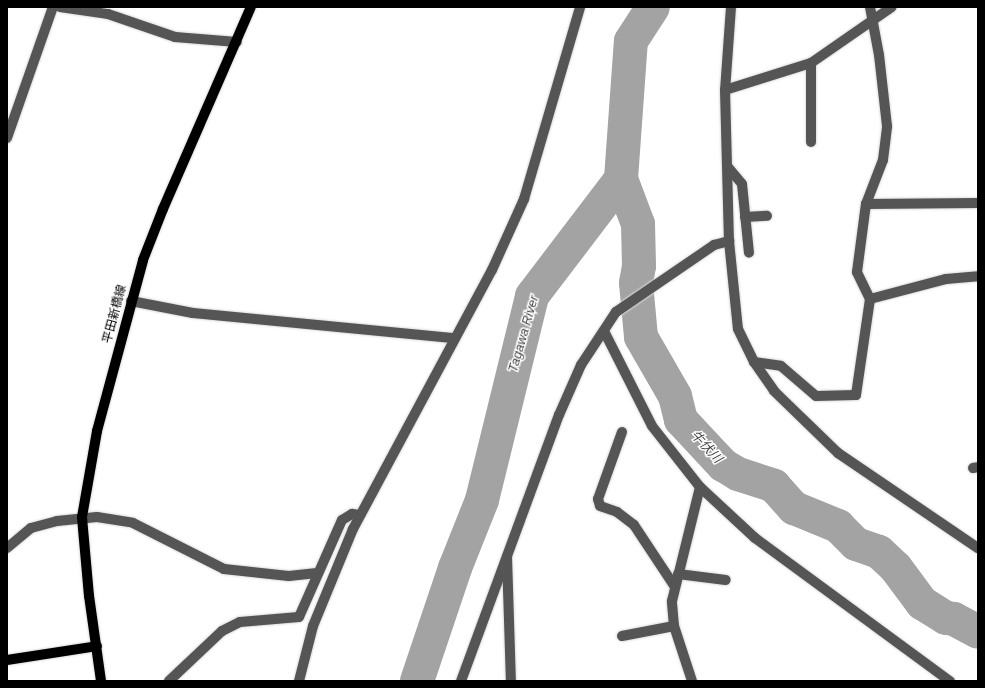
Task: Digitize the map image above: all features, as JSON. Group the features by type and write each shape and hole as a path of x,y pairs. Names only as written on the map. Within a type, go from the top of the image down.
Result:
{"main road":[{"name":"平田新橋線","path":"101,681 88,589 82,517 97,431 131,301 163,209 251,7"},
{"path":"7,660 97,646"}],"street":[{"path":"7,138 53,7"},
{"path":"60,7 108,14 175,37 237,42"},
{"path":"299,681 313,626 360,515 492,270 524,199 580,7"},
{"path":"731,7 725,90 727,166 726,242 738,329 754,362 774,391 838,453 978,548"},
{"path":"754,362 781,366 816,396 856,394 870,298 857,272 866,204 883,160 887,126 874,18 870,7"},
{"path":"725,90 811,63 892,7"},
{"path":"811,63 811,142"},
{"path":"727,166 742,184 749,253"},
{"path":"866,204 978,203"},
{"path":"745,217 766,216"},
{"path":"461,681 507,554 581,365 616,312 714,245 726,242"},
{"path":"870,298 946,279 978,276"},
{"path":"131,301 193,313 455,338"},
{"path":"604,331 652,426 700,487 755,538 950,681"},
{"path":"622,432 598,499 600,506 618,512 634,525 675,587"},
{"path":"692,681 674,626 672,601 700,487"},
{"path":"169,681 222,631 240,622 300,617 317,573 342,520 352,514 360,515"},
{"path":"7,548 31,528 82,517 133,523 224,569 289,576 317,573"},
{"path":"507,554 512,681"},
{"path":"678,574 726,580"},
{"path":"622,636 674,626"}],"waterway":[{"name":"Tagawa River","path":"417,681 455,568 482,500 532,296 621,179 631,41 653,7"},
{"name":"牛伏川","path":"621,179 638,224 639,266 636,283 641,337 675,396 681,420 723,465 738,474 774,486 794,508 838,526 856,544 879,552 896,568 922,603 946,618 954,619 978,632"}]}
